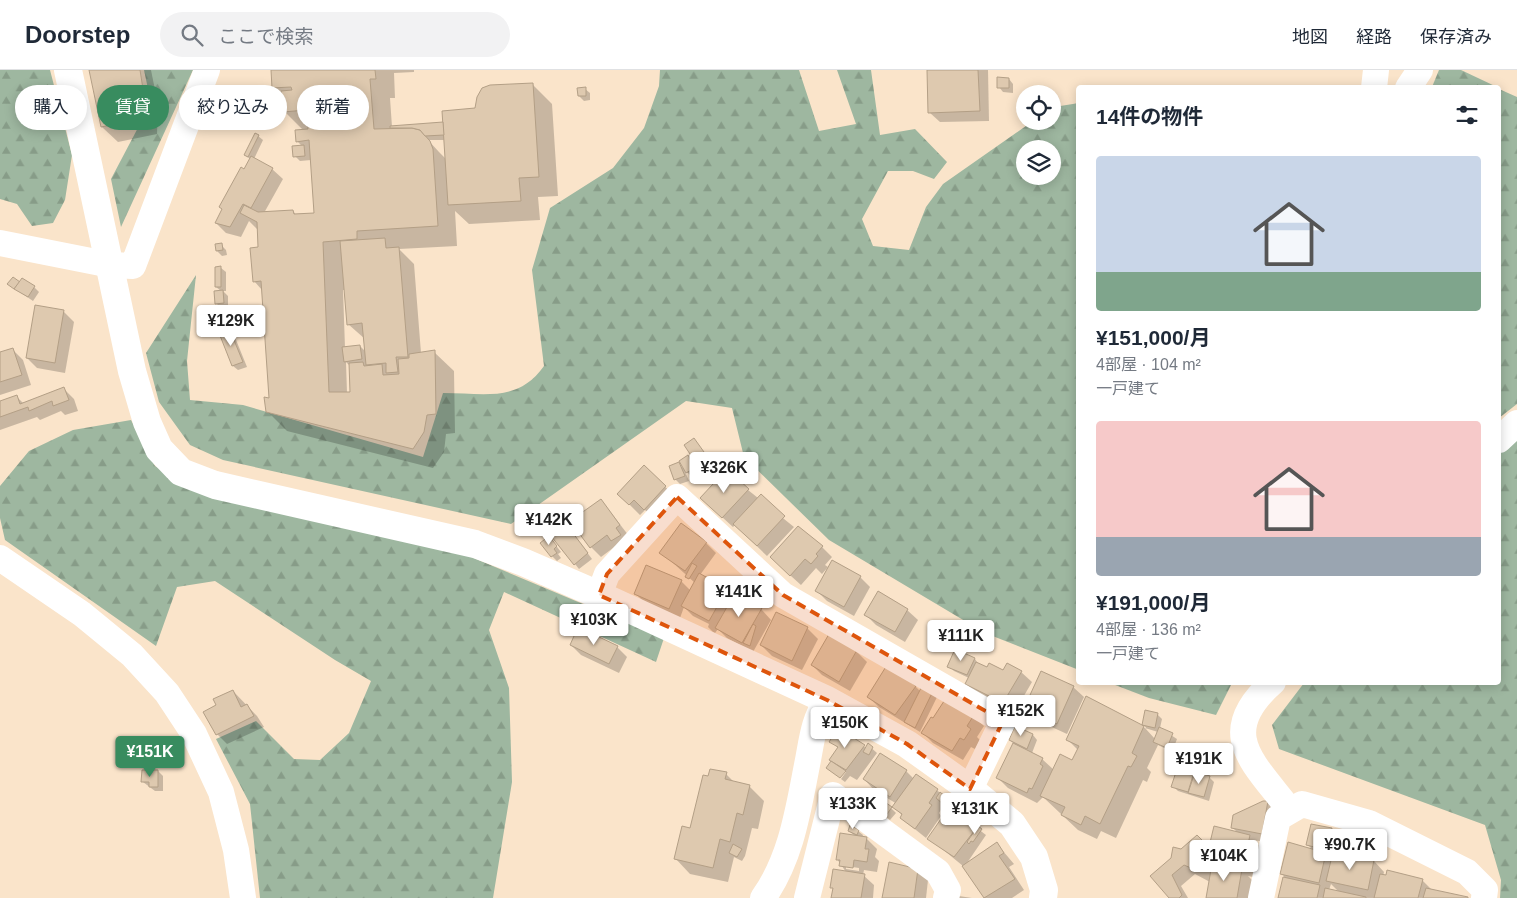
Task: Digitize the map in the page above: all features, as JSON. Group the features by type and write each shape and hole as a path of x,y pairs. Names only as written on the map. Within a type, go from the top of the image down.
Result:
{"street":[{"path":"68,70 111,265 132,371 147,422 159,449 181,472 215,485 476,544 599,595 827,700 907,744 970,789 1012,824 1034,857 1044,890 1043,898"},
{"path":"0,243 111,265 133,266 207,70"},
{"path":"1374,85 1376,70"},
{"path":"1410,85 1420,70"},
{"path":"1501,438 1517,423"},
{"path":"599,595 607,574 677,497 783,595 1003,721 970,789"},
{"path":"0,558 82,614 132,655 168,693 194,734 221,792 236,850 243,898"},
{"path":"1270,685 1256,698 1246,714 1242,734 1251,760 1290,809"},
{"path":"763,898 777,878 796,823 817,716 827,700"},
{"path":"807,898 832,795 938,872 948,890 946,898"},
{"path":"1261,898 1278,818 1290,809 1302,804 1369,823 1467,872 1485,890 1484,898"}],"highlighted area":[{"path":"677,497 783,595 1003,721 970,789 907,744 827,700 599,595 607,574"}],"green space":[{"path":"0,70 50,70 54,85 15,85 15,130 66,130 72,155 65,200 53,223 32,226 17,204 0,199"},
{"path":"144,70 193,70 186,85 179,85 179,101 169,122 169,85 147,85"},
{"path":"660,70 799,70 819,131 856,124 837,70 871,70 880,135 915,129 947,162 934,179 913,171 888,171 862,219 873,246 909,250 926,207 943,184 1020,130 1061,130 1061,106 1076,103 1076,669 985,633 829,540 744,457 732,408 686,401 511,524 223,460 190,445 159,402 146,353 196,275 187,361 190,400 243,405 423,457 443,393 486,394 511,391 523,386 534,378 544,366 532,270 550,208 613,168 644,128 659,86"},
{"path":"1439,70 1461,70 1493,85 1433,85"},
{"path":"1501,90 1517,97 1517,404 1501,416"},
{"path":"137,130 165,130 121,227 111,179"},
{"path":"131,420 155,466 184,483 469,556 664,638 656,662 504,592 489,630 509,688 512,782 493,898 260,898 250,804 216,739 256,721 294,759 320,760 349,733 371,681 335,660 215,581 177,587 156,646 5,540 0,518 0,486 29,451 73,430"},
{"path":"1517,432 1517,898 1500,898 1501,880 1485,825 1279,749 1272,725 1302,685 1501,685 1501,451 1510,435"},
{"path":"1115,685 1231,685 1216,715 1149,698"}],"building":[{"path":"89,70 140,70 142,85 97,85 97,108"},
{"path":"271,70 375,70 376,79 370,79 374,129 412,128 420,130 430,141 433,149 438,226 357,231 357,239 323,242 329,392 350,392 349,363 363,362 364,366 382,364 383,375 399,374 398,359 409,358 409,354 435,350 436,414 427,415 424,432 413,449 266,412 264,397 269,398 261,281 253,282 250,248 258,247 257,222 240,213 244,205 258,212 293,210 294,214 314,213 309,140 296,142 295,130 369,130 369,85 297,85 297,111 287,112 287,90 292,90 291,87 287,87 287,85 272,85"},
{"path":"927,70 978,70 980,111 928,113"},
{"path":"997,77 1009,78 1009,88 997,88"},
{"path":"533,83 539,177 519,178 521,201 448,205 442,111 475,108 477,97 482,88 490,85"},
{"path":"586,87 586,96 578,96 577,88"},
{"path":"443,122 444,135 425,136 420,130 412,128 390,128 390,126"},
{"path":"255,133 259,135 248,157 244,155"},
{"path":"304,145 305,156 293,157 292,146"},
{"path":"251,156 273,168 251,208 243,204 230,227 215,223 222,209 219,207 241,167 244,169"},
{"path":"385,238 386,248 399,247 408,357 396,357 398,372 386,373 386,363 366,365 362,323 347,325 340,241"},
{"path":"222,243 223,250 216,251 215,244"},
{"path":"221,266 221,287 215,287 215,267"},
{"path":"13,277 20,282 14,289 7,284"},
{"path":"22,278 35,286 28,297 14,289"},
{"path":"223,290 224,303 215,304 214,291"},
{"path":"35,305 64,310 55,363 26,358"},
{"path":"229,328 243,362 232,366 219,333"},
{"path":"360,345 362,359 344,362 342,347"},
{"path":"13,348 22,375 0,382 0,352"},
{"path":"64,387 69,400 53,406 52,401 29,411 28,407 0,417 0,401 17,395 20,404"},
{"path":"694,438 709,459 698,466 684,445"},
{"path":"688,455 695,468 686,473 679,461"},
{"path":"679,462 685,476 674,480 669,466"},
{"path":"644,465 666,486 644,510 634,500 629,505 617,494"},
{"path":"727,469 749,489 722,518 700,498"},
{"path":"761,494 785,516 757,546 733,524"},
{"path":"601,499 620,525 616,528 621,535 611,541 607,535 590,548 570,521"},
{"path":"681,523 707,542 685,571 659,553"},
{"path":"566,524 588,553 574,565 551,536"},
{"path":"798,526 823,546 811,564 805,559 790,576 770,557"},
{"path":"549,536 557,546 554,549 557,553 551,557 540,543"},
{"path":"832,560 861,576 844,607 815,591"},
{"path":"692,563 697,566 689,579 685,577"},
{"path":"646,565 682,580 669,609 634,594"},
{"path":"699,573 727,589 709,621 681,606"},
{"path":"878,591 908,609 895,632 864,615"},
{"path":"735,593 762,608 742,643 715,628"},
{"path":"776,612 808,627 792,661 760,645"},
{"path":"753,624 756,626 750,646 743,643"},
{"path":"578,627 618,646 609,664 570,645"},
{"path":"829,634 857,650 839,682 811,665"},
{"path":"955,649 975,658 967,675 947,667"},
{"path":"976,662 987,667 989,663 1003,670 1007,663 1022,671 1003,703 965,684"},
{"path":"887,665 916,686 895,715 867,697"},
{"path":"1041,671 1074,686 1057,724 1031,713 1033,709 1025,706"},
{"path":"923,684 934,689 915,728 904,722"},
{"path":"233,690 241,707 247,704 254,716 216,735 203,712 216,705 213,699"},
{"path":"1086,696 1144,726 1132,753 1137,756 1131,767 1128,766 1100,824 1085,816 1081,825 1061,815 1065,807 1040,796 1060,754 1072,760 1079,746 1066,740"},
{"path":"946,698 974,715 967,726 971,729 964,740 960,738 952,751 921,733"},
{"path":"1145,710 1158,713 1155,728 1142,725"},
{"path":"1015,726 1033,734 1027,749 1009,740"},
{"path":"1159,727 1173,733 1167,748 1153,742"},
{"path":"838,728 865,745 846,770 829,760 838,747 829,742"},
{"path":"868,743 873,747 869,755 863,752"},
{"path":"1013,743 1043,758 1040,764 1043,766 1032,789 1029,788 1027,793 996,778"},
{"path":"1183,749 1198,754 1193,768 1178,763"},
{"path":"880,753 907,770 890,797 863,779"},
{"path":"831,761 846,771 840,778 826,768"},
{"path":"1178,766 1194,772 1188,792 1171,787"},
{"path":"710,769 727,772 725,779 750,785 743,815 737,813 730,842 720,839 713,868 674,859 682,826 690,828 703,775 708,776"},
{"path":"142,770 158,770 158,787 149,787 149,782 141,782"},
{"path":"1195,772 1210,776 1204,797 1188,793"},
{"path":"916,774 938,789 929,803 932,805 915,829 900,818 902,814 892,807"},
{"path":"940,792 947,798 943,804 936,798"},
{"path":"882,800 892,807 885,817 875,810"},
{"path":"1263,801 1268,801 1262,834 1231,828 1233,815"},
{"path":"950,806 978,826 954,857 927,839"},
{"path":"1311,824 1332,828 1327,850 1306,845"},
{"path":"850,825 859,830 857,835 848,831"},
{"path":"978,826 982,829 973,842 971,841 969,844 967,842"},
{"path":"1214,826 1250,835 1243,868 1206,859"},
{"path":"840,833 867,837 865,849 869,849 867,862 854,860 853,868 839,866 840,860 836,860"},
{"path":"1197,835 1204,842 1193,851 1202,853 1198,871 1184,865 1172,875 1182,895 1179,898 1169,898 1150,876 1171,858 1173,847 1181,849"},
{"path":"997,842 1004,853 999,856 1015,879 984,898 962,866"},
{"path":"1288,842 1326,853 1319,883 1280,874"},
{"path":"733,844 742,849 737,857 729,853"},
{"path":"1333,852 1374,860 1368,890 1326,881"},
{"path":"889,862 918,869 914,898 882,898"},
{"path":"1212,864 1242,869 1237,898 1206,898"},
{"path":"833,869 865,874 861,898 831,898 833,888 830,888"},
{"path":"1387,870 1423,879 1418,898 1374,898 1380,874 1386,875"},
{"path":"1283,877 1320,885 1317,898 1278,898"},
{"path":"1325,888 1366,897 1366,898 1323,898"},
{"path":"1426,888 1468,897 1468,898 1423,898"}]}
